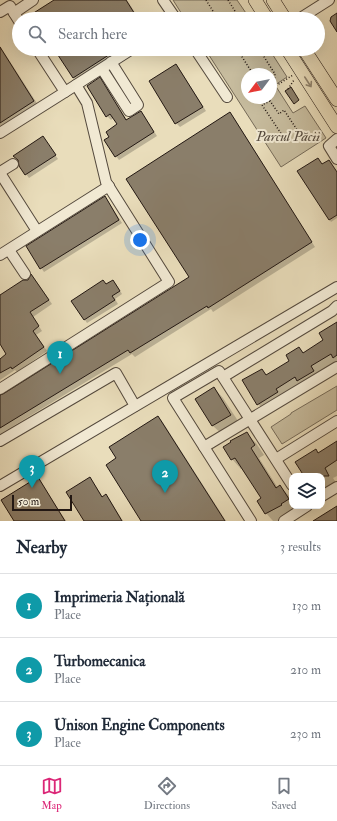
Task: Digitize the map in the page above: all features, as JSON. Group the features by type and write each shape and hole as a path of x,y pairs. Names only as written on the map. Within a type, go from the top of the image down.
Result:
{"main road":[{"path":"255,0 263,12"},
{"path":"273,0 281,12"},
{"path":"291,56 337,127"},
{"path":"309,56 337,100"}],"lane":[{"path":"21,12 33,0"},
{"path":"163,0 171,12"},
{"path":"310,12 329,0"},
{"path":"0,12 10,6 13,12"},
{"path":"42,56 65,92"},
{"path":"0,133 121,56"},
{"path":"200,56 227,97"},
{"path":"102,68 129,111 138,105 111,62"},
{"path":"0,389 170,282 106,182 87,103 76,85"},
{"path":"337,139 329,146 337,159"},
{"path":"13,164 0,173 38,231"},
{"path":"25,274 4,252 109,186"},
{"path":"0,486 337,287"},
{"path":"223,377 332,311 337,306"},
{"path":"204,447 337,366"},
{"path":"251,521 173,398 218,371 221,372 289,480"},
{"path":"0,441 116,373 135,406"},
{"path":"276,459 337,421"},
{"path":"325,494 337,487"},
{"path":"284,521 302,509"}],"path":[{"path":"206,0 214,12"},
{"path":"228,0 235,12"},
{"path":"241,56 249,68"},
{"path":"263,56 271,68"},
{"path":"277,85 296,73"},
{"path":"265,104 262,106 286,142"},
{"path":"273,104 279,114 284,110 305,142 321,132"}],"green space":[{"path":"173,0 237,0 245,12 181,12"},
{"name":"Parcul Păcii","path":"210,56 274,56 287,77 277,84 277,68 241,68 241,104 277,104 277,88 293,113 305,106 326,138 281,167"},
{"path":"337,386 337,410 282,444 271,427 291,413"}],"building":[{"path":"54,0 126,0 134,12 35,12"},
{"path":"337,13 337,32 330,21 331,17"},
{"path":"0,47 34,101 0,123"},
{"path":"59,56 107,56 73,78"},
{"path":"176,64 203,107 175,124 149,81"},
{"path":"100,77 126,120 141,111 154,132 115,157 104,140 109,137 106,132 117,124 110,114 106,117 87,86"},
{"path":"291,87 299,100 294,104 285,91"},
{"path":"230,112 312,242 208,308 207,306 130,353 128,350 0,428 0,395 189,277 126,179"},
{"path":"43,136 56,155 25,175 19,166 18,160 13,156"},
{"path":"318,158 322,164 329,160 337,172 337,215 329,220 297,171"},
{"path":"105,196 119,220 40,269 26,246"},
{"path":"31,274 49,300 30,312 39,326 33,331 44,347 12,369 11,367 0,373 0,359 6,354 0,344 0,295 23,280 28,280"},
{"path":"103,280 106,284 113,280 120,291 112,296 115,300 84,320 71,301"},
{"path":"337,322 337,355 333,358 331,354 311,366 314,371 297,381 295,377 276,389 278,392 257,405 242,380 262,369 266,375 289,361 286,355 299,347 303,353 323,340 319,333"},
{"path":"214,387 231,415 212,426 195,399"},
{"path":"158,416 225,521 141,521 106,465 116,458 109,447"},
{"path":"247,432 255,445 251,448 276,488 280,485 289,499 281,504 282,505 265,514 257,501 261,498 235,458 231,460 223,447 231,442 230,441"},
{"path":"337,441 337,460 325,468 329,476 325,476 325,473 302,473 295,462 316,449 318,453"},
{"path":"38,477 65,521 14,521 1,500"},
{"path":"90,477 102,497 106,494 122,521 84,521 66,492"},
{"path":"337,506 337,521 313,521"}],"place":[{"name":"Imprimeria Națională","path":"60,374"},
{"name":"Unison Engine Components","path":"32,488"},
{"name":"Turbomecanica","path":"165,493"}]}
